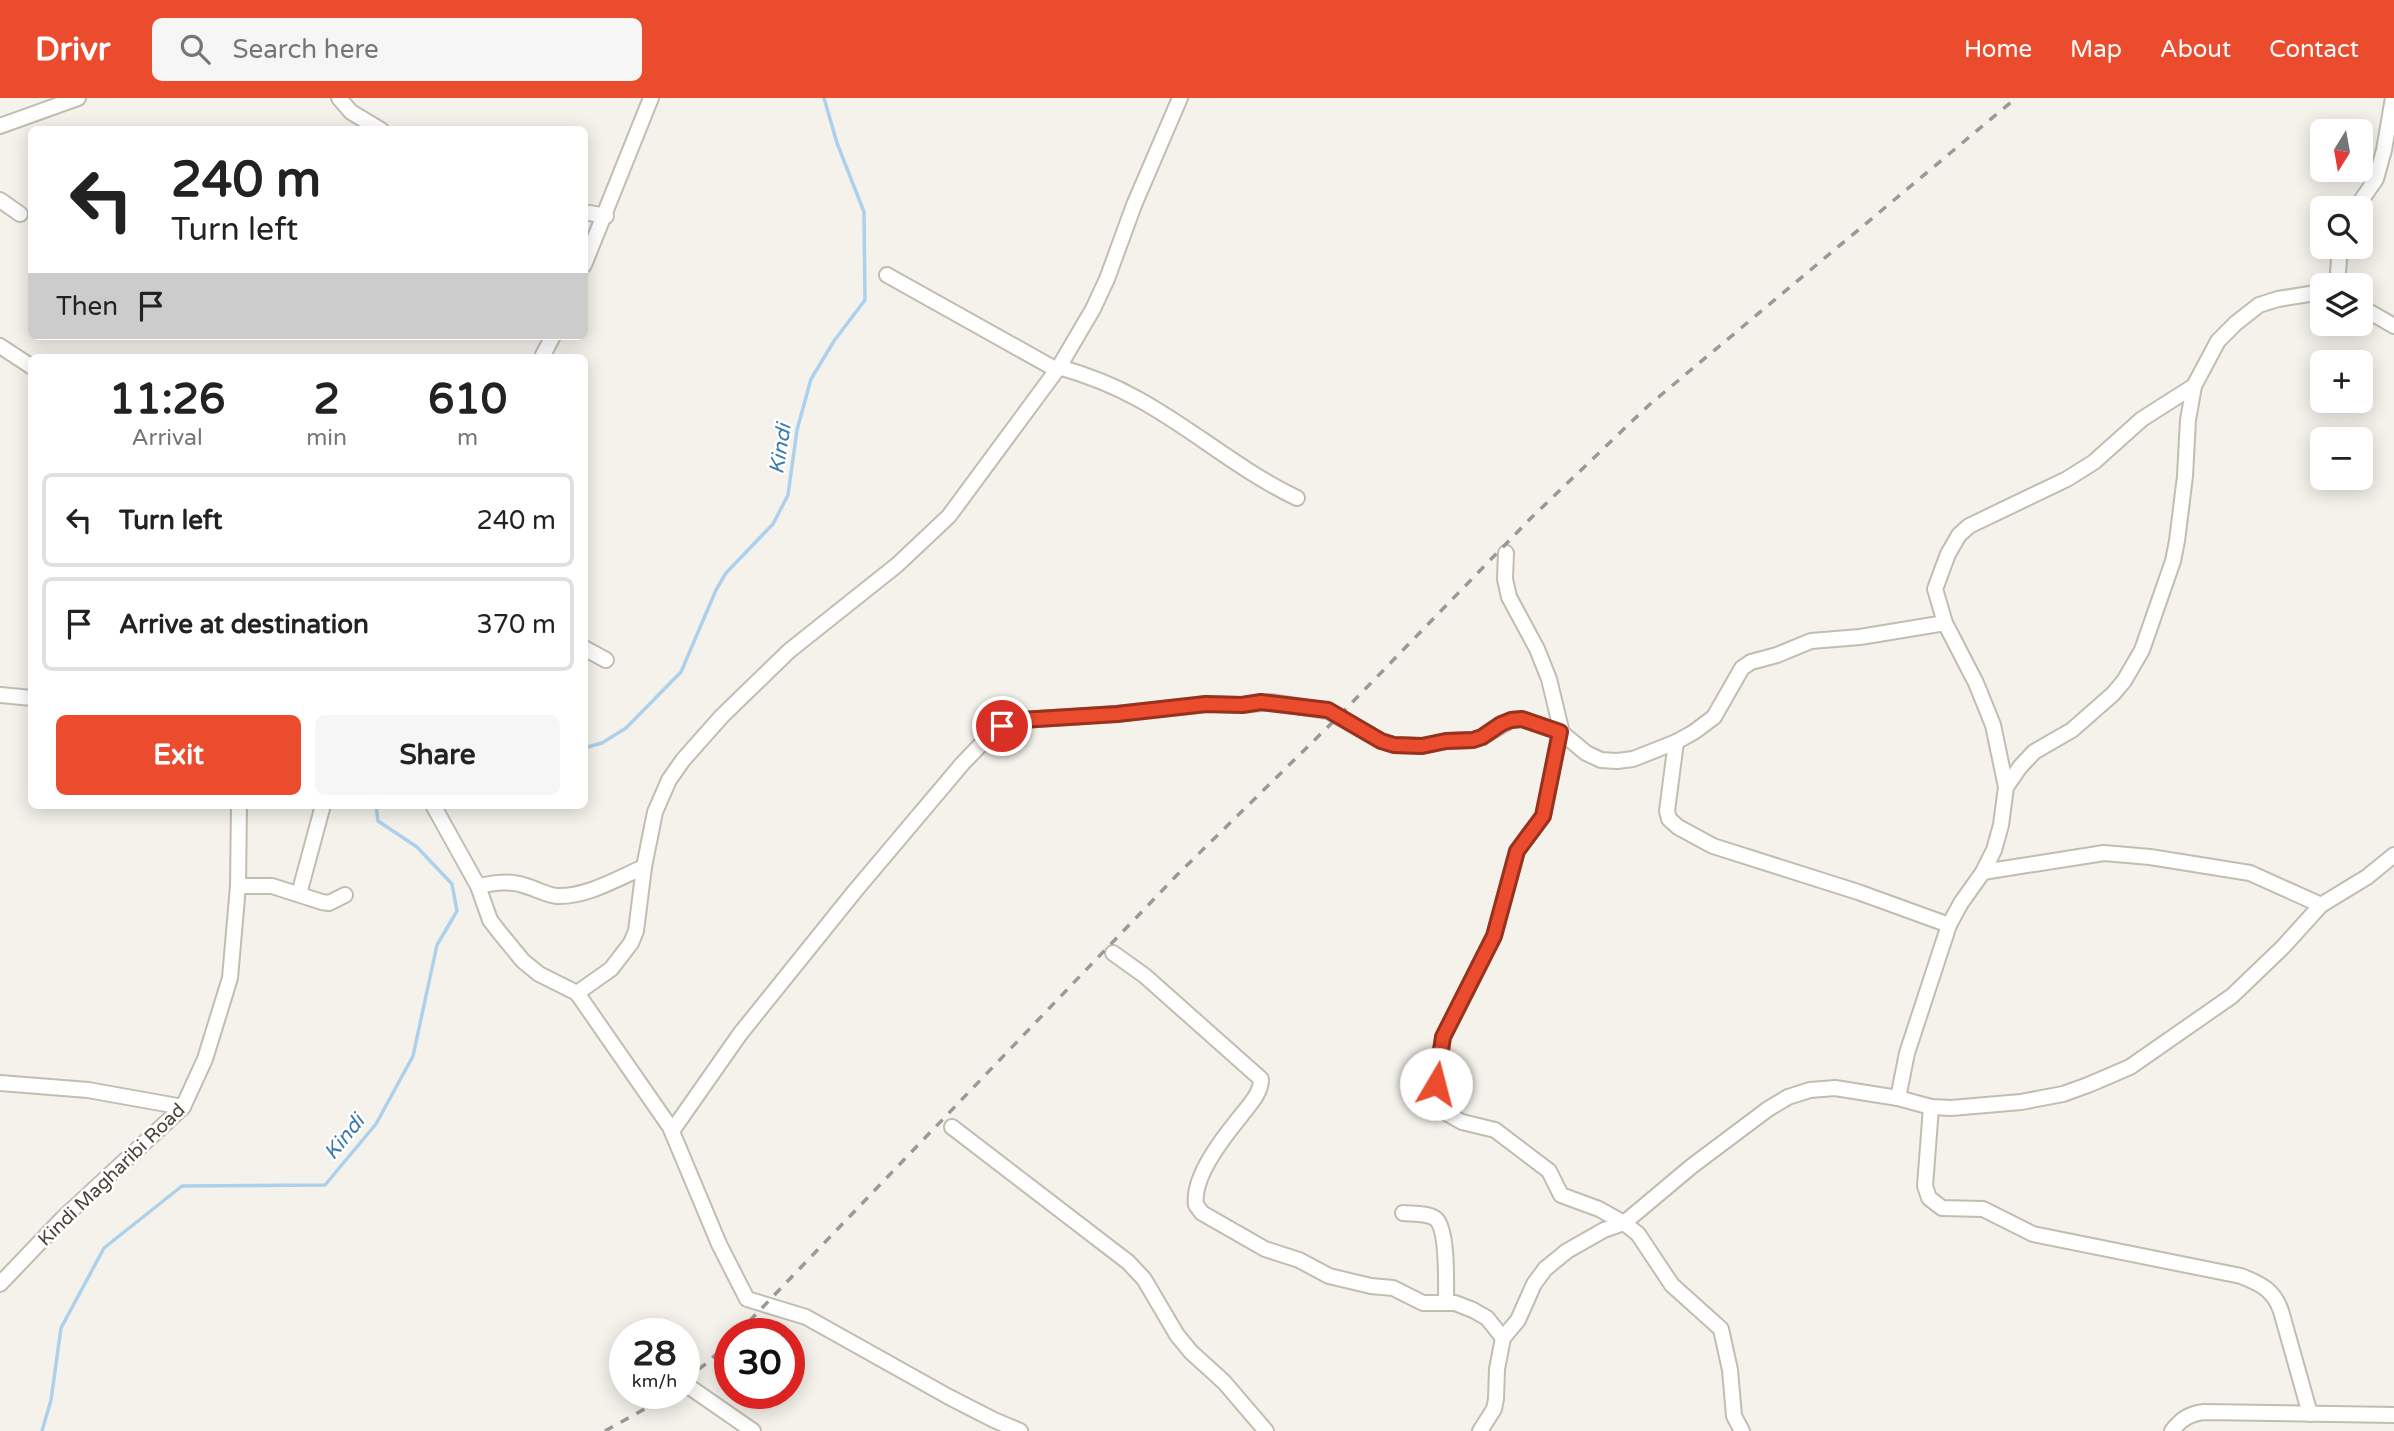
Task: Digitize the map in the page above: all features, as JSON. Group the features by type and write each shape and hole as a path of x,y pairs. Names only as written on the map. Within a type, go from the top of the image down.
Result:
{"street":[{"path":"0,126 78,98"},
{"path":"339,98 351,112 374,126"},
{"path":"588,256 651,98"},
{"path":"577,993 611,969 631,943 636,931 644,867 661,796 683,760 722,716 789,651 924,542 949,516 1058,369 1107,279 1134,205 1180,98"},
{"path":"2364,196 2376,179 2393,98"},
{"path":"0,200 20,214"},
{"path":"588,213 606,216"},
{"path":"887,275 1058,369 1103,381 1137,398 1268,484 1297,498"},
{"path":"2006,787 2034,752 2072,730 2113,694 2142,650 2173,561 2177,541 2185,477 2188,420 2194,386 2218,341 2235,323 2259,305 2310,294"},
{"path":"2373,316 2394,326"},
{"path":"0,346 28,364"},
{"path":"1898,1098 1907,1052 1948,925 1983,872 2001,825 2006,787 1993,725 1945,623 1935,589 1948,554 1959,535 1969,526 2085,468 2142,419 2194,386"},
{"path":"1506,553 1505,579 1509,597 1545,669 1561,732 1543,816 1517,851 1494,936 1443,1037 1436,1084 1438,1100 1441,1107 1455,1119 1495,1130 1538,1161 1549,1171 1561,1195 1600,1209 1638,1234 1672,1285 1721,1329 1730,1370 1734,1416 1742,1431"},
{"path":"672,1131 740,1034 855,891 963,763 1002,726 1021,720 1117,714 1206,704 1242,705 1261,702 1328,710 1381,741 1394,745 1422,746 1446,741 1473,740 1511,720 1529,721 1561,732 1586,753 1601,760 1617,761 1633,759 1675,742 1714,717 1742,668 1751,662 1811,641 1860,637 1945,623"},
{"path":"588,650 606,660"},
{"path":"0,695 28,698"},
{"path":"1675,742 1667,811 1669,819 1678,827 1713,846 1858,892 1948,925"},
{"name":"Kindi Magharibi Road","path":"0,1284 62,1218 183,1107 205,1059 230,978 238,886 239,809"},
{"path":"299,894 322,809"},
{"path":"435,809 478,886 491,920 523,961 539,974 577,993 672,1131 719,1244 747,1299 806,1317 994,1420 1020,1431"},
{"path":"1983,872 2104,853 2150,857 2250,873 2320,905"},
{"path":"1480,1431 1494,1409 1503,1338 1518,1320 1534,1284 1545,1269 1567,1251 1604,1230 1624,1223 1692,1166 1768,1109 1788,1097 1811,1090 1835,1088 1898,1098 1931,1107 1982,1106 2063,1094 2130,1067 2232,996 2283,947 2320,905 2367,877 2394,855"},
{"path":"478,886 516,883 549,895 569,895 595,888 644,867"},
{"path":"238,886 272,886 329,903 345,895"},
{"path":"1113,953 1145,976 1261,1079 1258,1094 1223,1138 1197,1184 1196,1205 1202,1213 1265,1249 1299,1260 1329,1276 1393,1288 1423,1303 1455,1303 1487,1318 1503,1338"},
{"path":"0,1083 88,1090 183,1107"},
{"path":"1931,1107 1925,1186 1934,1204 1952,1209 1983,1209 2033,1234 2241,1276 2267,1288 2276,1297 2281,1311 2310,1414"},
{"path":"952,1127 1128,1262 1144,1279 1177,1335 1191,1352 1224,1382 1266,1431"},
{"path":"1403,1213 1427,1215 1436,1219 1440,1225 1446,1302"},
{"path":"700,1394 753,1431"},
{"path":"2172,1431 2181,1420 2191,1414 2204,1412 2350,1412 2394,1415"}],"waterway":[{"name":"Kindi","path":"588,747 602,743 626,728 681,672 726,573 773,524 788,495 797,430 811,379 834,341 865,300 864,212 837,143 824,98"},
{"name":"Kindi","path":"42,1431 51,1400 61,1328 104,1248 182,1186 325,1185 376,1124 413,1056 437,945 457,911 452,884 417,847 378,821 376,809"}],"railway":[{"path":"752,1318 1176,876 1339,716 1531,518 1649,405 2016,98"},
{"path":"700,1368 714,1356"},
{"path":"605,1431 645,1409"}],"route":[{"path":"1002,726 1021,720 1117,714 1206,704 1242,705 1271,702 1328,710 1381,741 1394,745 1422,746 1446,741 1473,740 1501,724 1522,719 1560,732 1546,808 1537,827 1526,836 1517,851 1494,936 1443,1037 1436,1084"}]}
